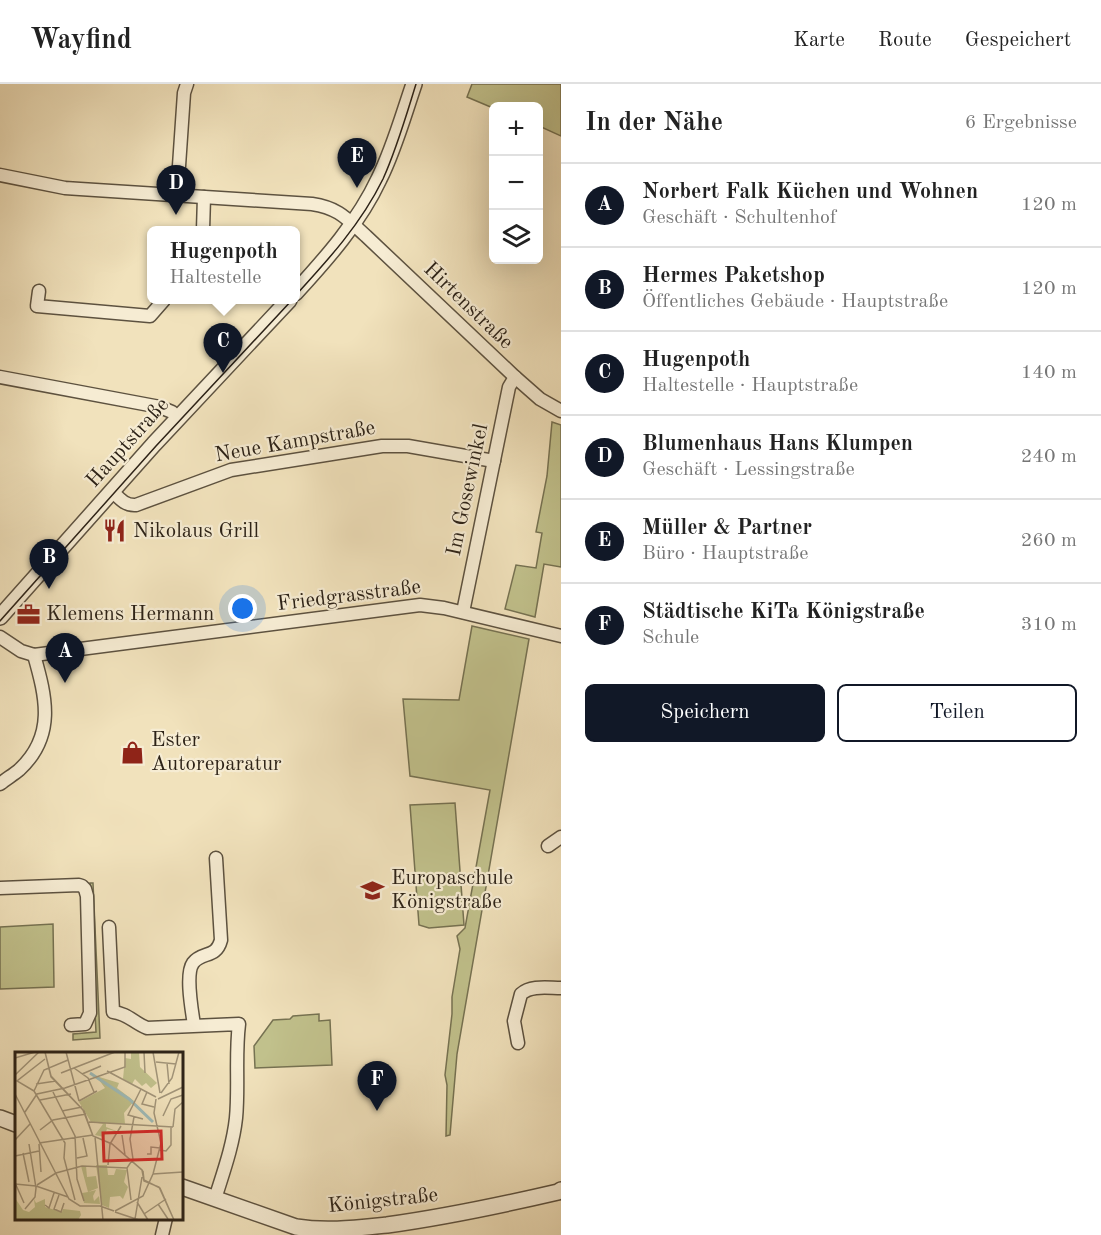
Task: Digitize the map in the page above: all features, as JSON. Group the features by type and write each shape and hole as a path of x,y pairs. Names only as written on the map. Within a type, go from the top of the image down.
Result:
{"street":[{"path":"177,195 183,93 187,84"},
{"path":"300,288 327,258 353,224 373,190 393,145 414,84"},
{"name":"Hirtenstraße","path":"0,175 65,188 312,204 341,213 514,378 540,399 561,411"},
{"path":"203,226 204,197"},
{"path":"39,291 38,306 150,316 160,304"},
{"name":"Hauptstraße","path":"0,617 178,418 285,304"},
{"path":"0,377 160,407 172,412 178,418"},
{"name":"Im Gosewinkel","path":"463,612 509,387 514,378"},
{"name":"Neue Kampstraße","path":"112,491 125,503 136,505 231,470 382,446 408,446 494,461"},
{"name":"Friedgrasstraße","path":"34,655 408,606 431,606 463,612 561,636"},
{"path":"0,637 21,651 34,655 46,709 44,728 35,749 19,769 0,784"},
{"path":"548,846 561,837"},
{"path":"194,1025 191,966 197,959 215,952 221,940 216,858"},
{"path":"0,888 79,885 85,889 88,913 90,1013 86,1024 71,1025"},
{"path":"109,927 113,1012 120,1012 147,1028 239,1024 236,1119 215,1199"},
{"path":"518,1043 514,1021 521,994 530,988 561,988"},
{"path":"0,1118 15,1125"},
{"name":"Königstraße","path":"183,1187 296,1227 332,1230 439,1217 560,1192"},
{"path":"162,1235 166,1220"}],"green space":[{"path":"472,84 561,84 561,136 543,128 543,102 489,102 489,106 467,97"},
{"path":"552,422 561,425 561,567 544,564 535,617 505,609 516,565 536,568 542,533 536,532 547,476"},
{"path":"472,626 529,639 457,1054 450,1135 446,1136 447,1085 445,1075 452,997 460,949 457,936 465,928 490,790 410,776 403,699 459,700"},
{"path":"455,803 464,925 429,928 419,925 410,805"},
{"path":"90,883 93,883 100,1038 73,1040 73,1034 96,1032"},
{"path":"53,924 54,987 0,989 0,927"},
{"path":"319,1014 319,1021 330,1020 332,1065 255,1068 254,1046 273,1020"}],"tram line":[{"path":"300,291 343,241 365,211 383,179 393,156 416,84"},
{"path":"0,621 156,446 288,304"}],"place":[{"name":"Müller & Partner","path":"357,188"},
{"name":"Blumenhaus Hans Klumpen","path":"176,215"},
{"name":"Hugenpoth","path":"223,373"},
{"name":"Nikolaus Grill","path":"115,531"},
{"name":"Hermes Paketshop","path":"49,589"},
{"name":"Klemens Hermann","path":"28,614"},
{"name":"Norbert Falk Küchen und Wohnen","path":"65,683"},
{"name":"Ester Autoreparatur","path":"133,752"},
{"name":"Europaschule Königstraße","path":"373,890"},
{"name":"Städtische KiTa Königstraße","path":"377,1111"}]}
